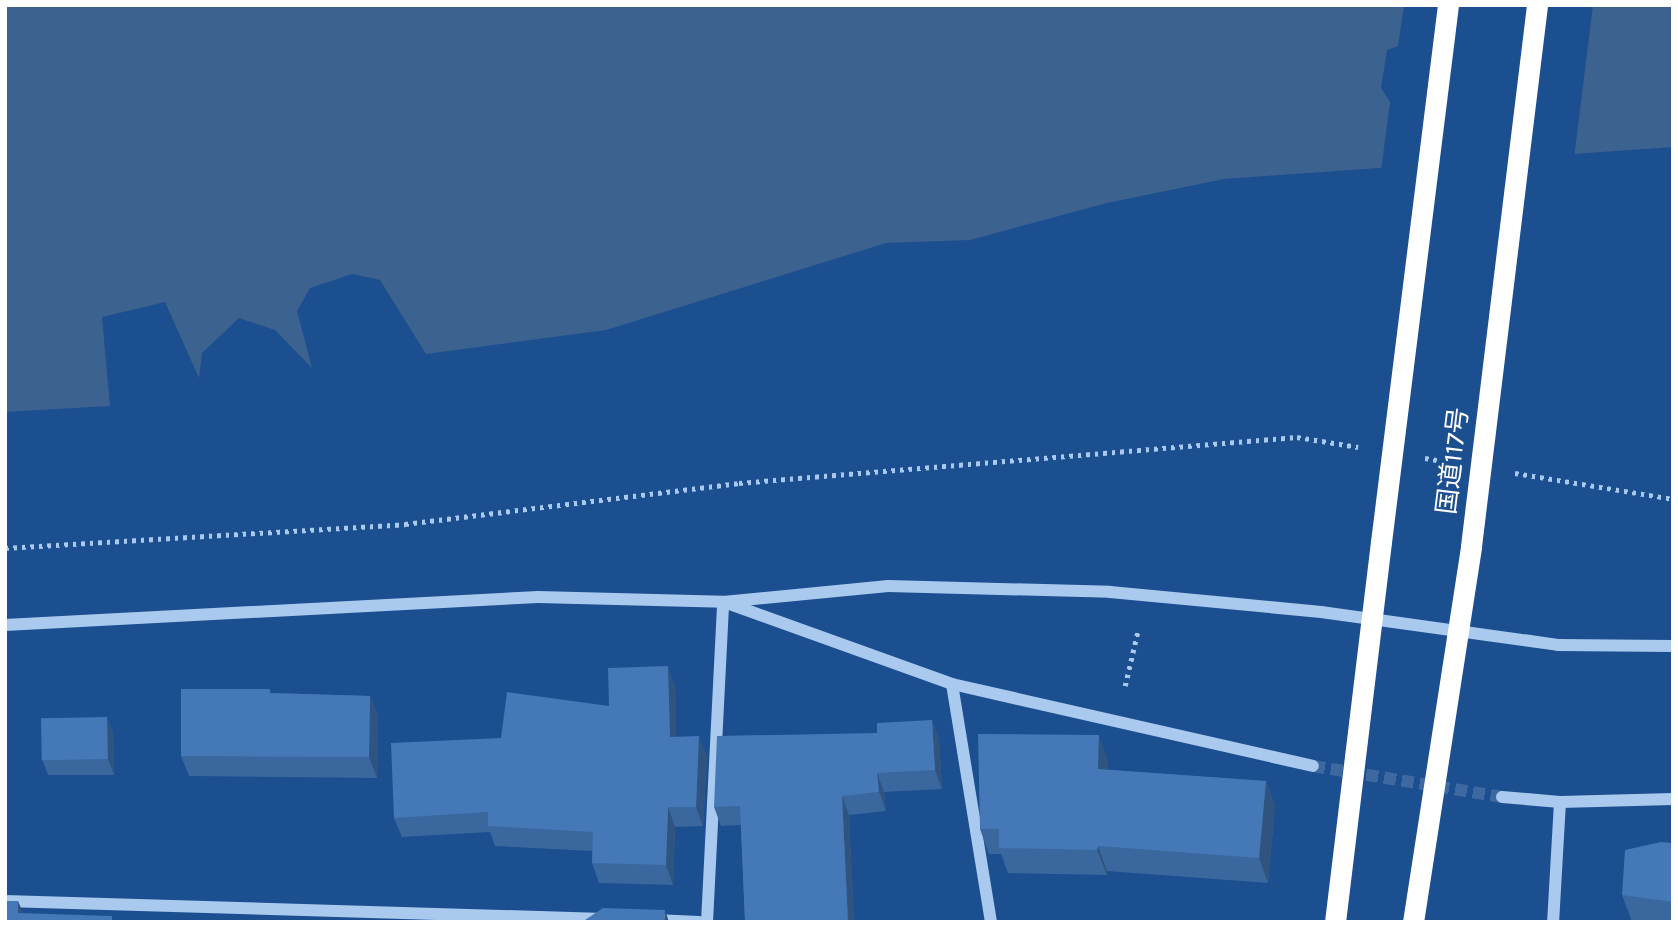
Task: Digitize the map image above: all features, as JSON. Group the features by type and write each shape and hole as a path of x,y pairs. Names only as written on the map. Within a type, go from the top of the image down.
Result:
{"highway":[{"path":"1335,922 1448,5"},
{"name":"国道117号","path":"1413,922 1460,632 1537,5"}],"street":[{"path":"5,625 538,597 723,602 888,586 1110,592 1371,619 1558,645 1673,646"},
{"path":"723,602 952,684 1312,766"},
{"path":"707,922 723,602"},
{"path":"952,684 991,922"},
{"path":"1502,797 1560,802 1673,799"},
{"path":"1553,922 1560,802"},
{"path":"5,901 616,919"},
{"path":"644,920 699,922"}],"path":[{"path":"5,548 405,524 739,484 1297,437 1364,448"},
{"path":"1418,457 1458,464"},
{"path":"1512,472 1673,499"},
{"path":"1125,686 1138,630"}],"water":[{"path":"5,5 1673,5 1673,147 1224,179 1107,203 970,240 886,243 606,330 426,354 380,280 352,274 310,288 297,311 312,368 275,330 239,318 202,353 199,378 165,302 102,317 110,406 5,412"}],"pier":[{"path":"1404,5 1593,5 1574,158 1381,171 1390,102 1381,88 1387,50 1398,46"}],"building":[{"path":"668,666 670,737 699,736 696,807 668,807 666,865 592,863 593,832 488,826 488,812 394,818 391,743 501,738 507,692 609,706 608,668"},
{"path":"181,689 270,689 270,693 370,696 369,757 181,756"},
{"path":"107,717 108,759 42,760 41,718"},
{"path":"932,720 935,770 877,773 879,792 842,796 848,922 745,922 740,806 714,807 717,736 877,733 877,723"},
{"path":"978,734 1099,735 1098,769 1266,781 1259,858 1098,846 1097,850 999,848 999,829 980,829"},
{"path":"1661,842 1673,843 1673,902 1622,895 1625,850"},
{"path":"5,901 18,901 18,913 112,916 112,922 5,922"},
{"path":"603,908 665,910 664,922 582,922"}],"tunnel":[{"path":"1313,766 1502,797"}]}
